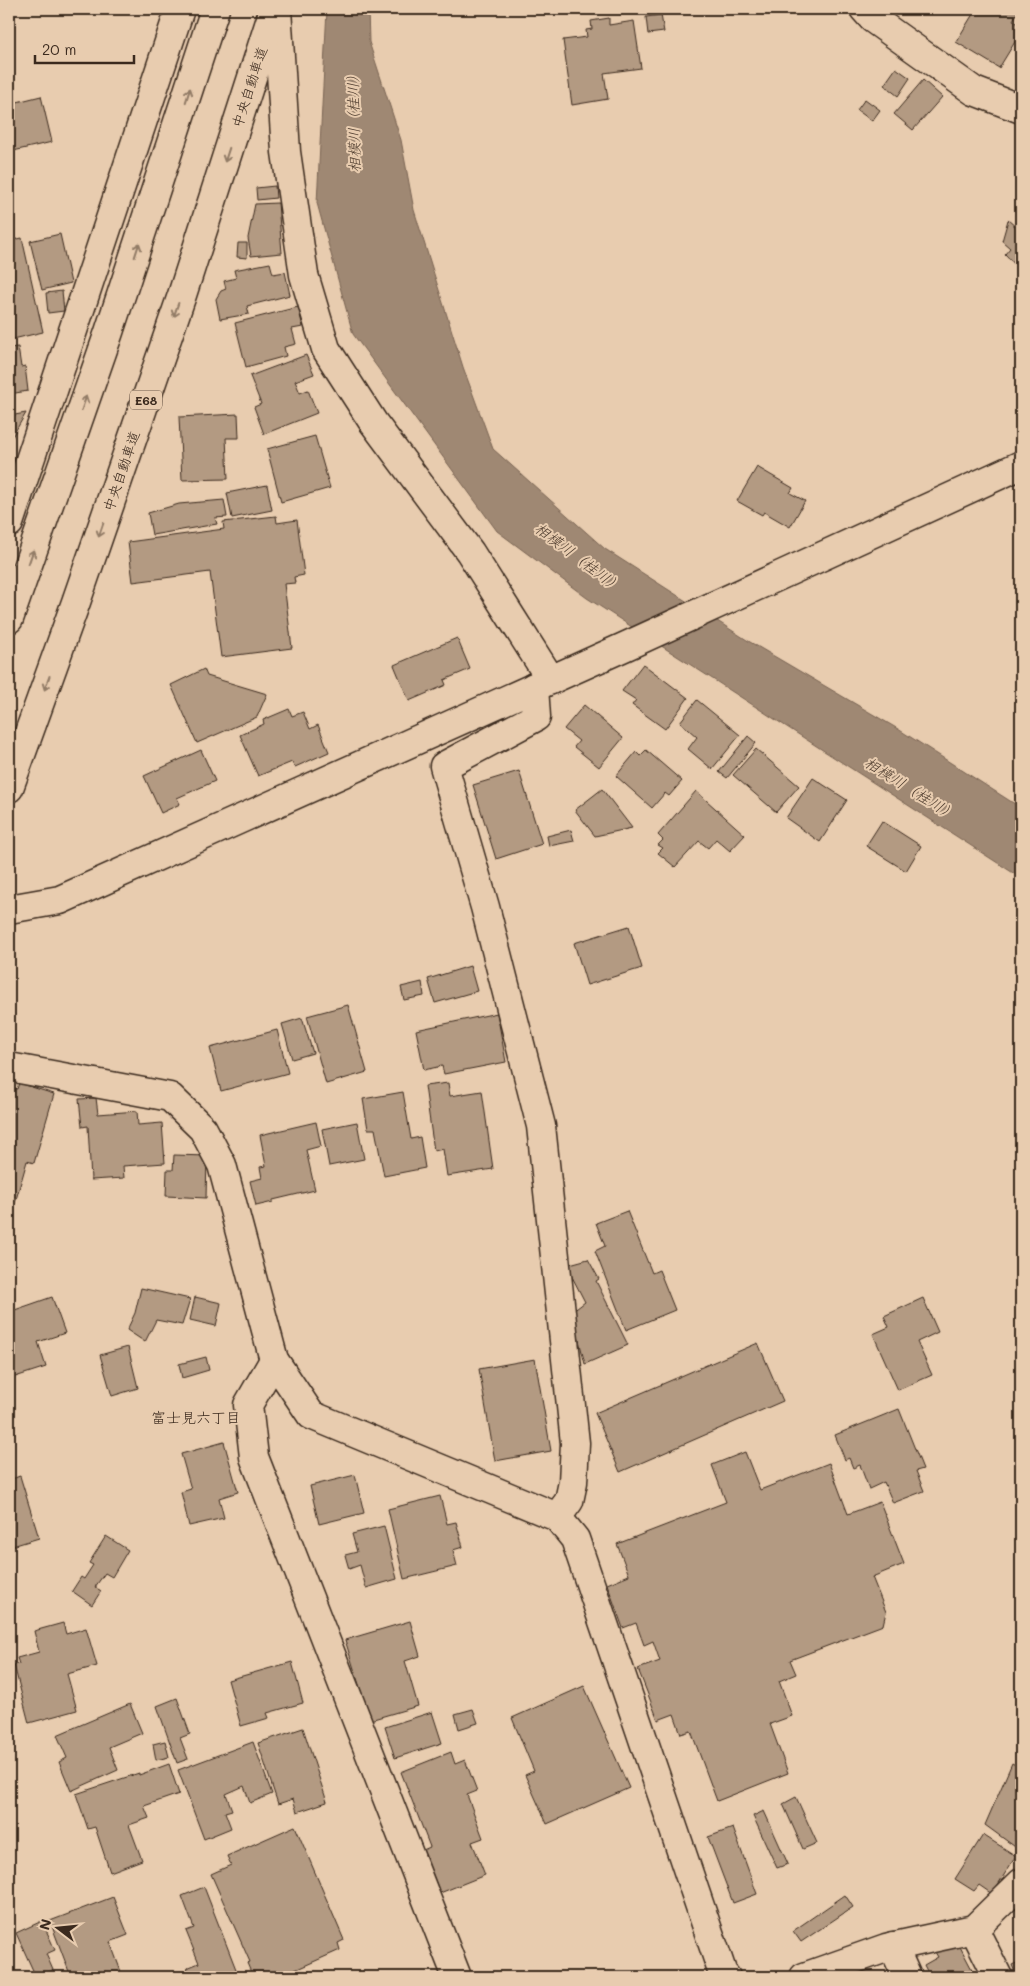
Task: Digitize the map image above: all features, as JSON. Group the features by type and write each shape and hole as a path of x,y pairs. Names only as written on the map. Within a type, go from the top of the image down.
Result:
{"main road":[{"path":"9,523 180,9"},
{"path":"9,619 112,322 215,9"},
{"path":"275,9 286,152 304,275 326,349 373,422 470,552 542,683 536,717 444,766 485,907 540,1126 575,1442 573,1482 569,1501 557,1518"},
{"name":"中央自動車道","path":"9,788 76,602 182,295 275,9"},
{"path":"864,9 873,19 974,91 1021,109"},
{"path":"9,909 60,900 1021,465"},
{"path":"9,1068 170,1097 203,1129 222,1165 274,1360 311,1415 557,1518 575,1539 723,1974 726,1977"},
{"path":"274,1360 248,1405 254,1457 457,1977"},
{"path":"804,1977 894,1946 974,1929 1021,1883"},
{"path":"974,1929 998,1977"},
{"path":"894,1946 907,1977"}],"water":[{"name":"相模川（桂川）","path":"327,9 368,9 369,42 401,140 414,210 463,367 493,449 605,549 750,642 898,729 1021,808 1021,878 587,598 497,531 353,334 317,203"}],"building":[{"path":"976,9 1020,9 1013,20 1021,26 1021,32 999,68 956,42"},
{"path":"661,15 664,32 648,34 646,17"},
{"path":"609,18 609,25 634,21 641,68 604,73 608,99 572,105 563,40 587,37 586,30 592,29 591,21"},
{"path":"896,68 910,78 898,96 884,85"},
{"path":"923,80 942,97 913,130 894,114"},
{"path":"41,96 52,142 9,152 9,104"},
{"path":"865,99 880,110 872,121 857,110"},
{"path":"275,186 276,198 257,200 256,188"},
{"path":"278,203 282,253 251,256 248,238 255,204"},
{"path":"1008,220 1016,227 1021,223 1021,271 1005,254 1010,248 1002,241"},
{"path":"60,234 71,283 42,290 30,241"},
{"path":"22,238 43,332 9,340 9,241"},
{"path":"238,243 247,243 247,258 237,257"},
{"path":"270,263 273,274 285,272 290,295 247,306 249,314 220,319 216,299 221,291 226,289 224,281 236,278 234,270"},
{"path":"62,291 64,311 48,313 46,293"},
{"path":"298,307 303,327 292,329 296,344 284,347 286,356 246,367 235,323"},
{"path":"18,347 21,367 25,366 28,391 9,394 9,348"},
{"path":"306,355 314,374 295,381 300,393 308,390 317,413 264,434 254,407 261,404 250,376"},
{"path":"26,413 9,442 9,416"},
{"path":"238,414 239,438 226,438 228,479 182,480 179,417"},
{"path":"315,436 330,488 281,502 267,449"},
{"path":"757,467 793,488 790,493 805,501 790,527 764,512 762,515 737,501"},
{"path":"267,485 272,510 232,518 227,493"},
{"path":"224,500 227,517 215,518 217,524 152,535 148,513 179,504"},
{"path":"276,516 277,523 297,520 304,575 294,577 295,583 284,584 292,648 221,657 210,572 133,582 128,542 224,529 223,522"},
{"path":"457,638 470,669 444,680 446,685 409,701 394,665"},
{"path":"643,664 688,698 665,729 632,705 636,700 622,691"},
{"path":"204,669 207,676 267,694 257,717 197,743 171,685"},
{"path":"697,700 740,735 712,769 688,749 697,737 680,722"},
{"path":"584,705 623,738 599,767 574,747 579,741 564,729"},
{"path":"289,709 292,716 303,712 310,729 318,725 329,752 295,767 292,762 258,776 240,735 264,724 263,720"},
{"path":"748,736 756,743 727,778 719,772"},
{"path":"756,749 799,786 776,812 733,775"},
{"path":"201,750 215,781 177,798 180,804 161,813 144,776"},
{"path":"646,750 682,781 669,796 665,793 652,808 616,776 636,752 640,756"},
{"path":"519,771 542,844 496,859 473,785"},
{"path":"813,778 847,800 820,842 786,818"},
{"path":"602,789 632,828 595,836 575,810"},
{"path":"696,791 745,835 730,851 716,839 708,848 699,841 675,867 658,853 663,848 658,845 663,840 658,835"},
{"path":"882,821 921,846 906,871 866,846"},
{"path":"571,830 574,841 549,846 547,836"},
{"path":"629,926 642,968 587,985 574,943"},
{"path":"470,966 477,991 435,1003 428,979"},
{"path":"422,982 424,996 404,1000 401,987"},
{"path":"348,1005 367,1072 326,1084 307,1016"},
{"path":"497,1013 506,1062 444,1074 442,1066 424,1070 416,1030"},
{"path":"302,1018 313,1053 292,1059 282,1024"},
{"path":"277,1030 288,1073 221,1091 210,1048"},
{"path":"19,1083 54,1094 34,1163 27,1161 11,1217 9,1216 9,1087 17,1089"},
{"path":"448,1083 450,1096 482,1091 493,1169 447,1176 443,1149 434,1151 425,1086"},
{"path":"403,1092 411,1139 420,1137 425,1168 384,1176 375,1129 368,1129 363,1099"},
{"path":"96,1098 98,1114 137,1111 138,1125 162,1123 165,1163 123,1166 124,1178 91,1180 88,1126 82,1127 79,1099"},
{"path":"316,1122 321,1146 306,1150 315,1190 256,1206 250,1181 262,1178 260,1167 266,1166 260,1135"},
{"path":"357,1122 364,1159 329,1166 322,1129"},
{"path":"174,1155 207,1156 206,1198 166,1196 167,1170 173,1170"},
{"path":"627,1211 652,1273 659,1270 675,1310 626,1330 595,1251 605,1246 596,1223"},
{"path":"588,1259 599,1279 596,1281 628,1345 585,1364 572,1312 585,1302 566,1265"},
{"path":"141,1288 190,1299 182,1325 156,1320 145,1342 127,1330 135,1313"},
{"path":"52,1297 65,1333 38,1342 46,1367 9,1379 9,1312"},
{"path":"195,1297 221,1303 216,1326 190,1320"},
{"path":"923,1298 938,1332 917,1342 932,1375 898,1390 873,1334 889,1327 884,1316"},
{"path":"758,1343 783,1401 620,1472 595,1413"},
{"path":"128,1347 138,1388 112,1396 100,1355"},
{"path":"206,1357 209,1370 182,1378 179,1364"},
{"path":"535,1359 551,1451 495,1461 479,1369"},
{"path":"899,1409 923,1469 916,1471 924,1491 893,1503 884,1482 869,1489 860,1465 853,1468 849,1458 845,1460 835,1435"},
{"path":"224,1442 238,1492 219,1498 224,1518 189,1526 181,1492 191,1489 181,1454"},
{"path":"745,1452 760,1490 829,1463 848,1514 880,1502 904,1564 872,1577 886,1612 883,1625 790,1660 796,1674 779,1681 792,1716 770,1724 788,1773 717,1801 691,1731 681,1734 674,1714 658,1720 638,1669 660,1661 653,1641 644,1645 636,1623 623,1628 607,1584 629,1575 617,1544 726,1502 712,1465"},
{"path":"355,1475 364,1513 319,1524 310,1486"},
{"path":"20,1476 39,1538 9,1547 9,1480"},
{"path":"440,1496 447,1524 456,1522 463,1547 453,1550 457,1566 404,1579 388,1509"},
{"path":"384,1526 397,1579 366,1588 360,1565 349,1569 345,1555 357,1552 352,1534"},
{"path":"106,1536 128,1550 112,1577 105,1573 95,1587 101,1591 92,1605 72,1591 81,1577 84,1579 93,1565 89,1563"},
{"path":"410,1621 420,1656 405,1661 418,1706 370,1720 345,1640"},
{"path":"63,1623 66,1634 86,1628 97,1666 67,1674 77,1710 29,1723 14,1665 19,1664 17,1658 39,1652 34,1631"},
{"path":"292,1662 303,1703 267,1713 269,1718 241,1726 228,1680"},
{"path":"584,1686 629,1788 547,1824 525,1775 534,1771 512,1718"},
{"path":"177,1698 190,1734 180,1738 188,1759 177,1763 157,1706"},
{"path":"130,1704 142,1733 109,1747 118,1770 71,1791 59,1762 67,1758 57,1735"},
{"path":"473,1709 478,1723 459,1729 455,1714"},
{"path":"432,1712 442,1743 395,1758 385,1727"},
{"path":"303,1728 327,1802 297,1812 293,1799 278,1804 258,1743"},
{"path":"165,1741 169,1757 156,1760 153,1744"},
{"path":"253,1742 272,1794 250,1803 244,1786 226,1794 232,1810 225,1812 231,1828 204,1839 178,1770"},
{"path":"451,1752 455,1764 465,1760 477,1791 467,1795 483,1838 472,1842 485,1875 440,1893 423,1850 430,1847 401,1772"},
{"path":"1012,1763 1021,1768 1021,1808 1019,1813 1021,1815 1021,1845 1018,1849 985,1825"},
{"path":"169,1764 179,1794 144,1806 149,1818 129,1825 142,1860 110,1872 95,1827 88,1829 76,1794"},
{"path":"796,1797 817,1843 803,1849 783,1804"},
{"path":"764,1811 788,1864 777,1868 753,1816"},
{"path":"295,1826 344,1940 338,1943 340,1950 286,1974 288,1977 253,1977 247,1963 250,1962 211,1874 231,1865 227,1856"},
{"path":"733,1828 757,1894 733,1903 708,1837"},
{"path":"983,1835 1016,1856 992,1894 979,1885 974,1891 955,1879"},
{"path":"204,1887 239,1977 191,1977 187,1968 199,1963 186,1931 194,1928 182,1896"},
{"path":"845,1895 853,1907 801,1942 793,1931"},
{"path":"113,1897 128,1935 110,1942 123,1977 71,1977 50,1921"},
{"path":"42,1921 55,1950 46,1954 53,1970 36,1977 16,1933"},
{"path":"957,1941 976,1977 922,1977 928,1973 924,1965 938,1957 935,1952"},
{"path":"1021,1961 1021,1977 1017,1977 1012,1965"}],"district":[{"name":"富士見六丁目","path":"196,1417"}]}
